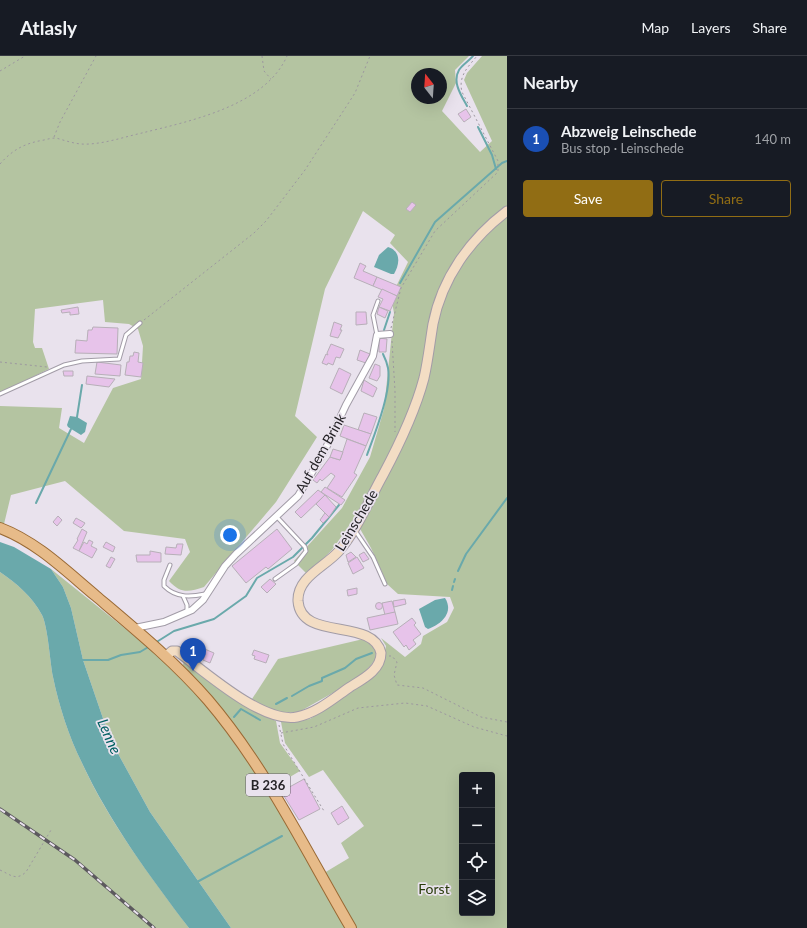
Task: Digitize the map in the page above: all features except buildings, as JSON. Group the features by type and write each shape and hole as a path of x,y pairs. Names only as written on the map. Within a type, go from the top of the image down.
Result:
{"main road":[{"name":"Leinschede","path":"381,657 379,646 371,638 312,622 302,613 299,604 299,594 305,581 338,552 354,528 398,445 424,379 433,324 438,304 446,284 466,251 484,230 507,211"},
{"name":"B 236","path":"0,528 30,543 152,642 209,702 268,783 351,928"},
{"path":"166,656 172,651 177,651 256,707 278,717 299,717 321,706 371,672 378,666 381,657"}],"street":[{"path":"377,335 390,334"},
{"name":"Auf dem Brink","path":"135,628 164,622 186,613 203,600 225,566 298,496 324,452 346,405 373,356 377,335"}],"lane":[{"path":"377,335 374,315 378,301"},
{"path":"0,394 55,369 82,361 119,359 126,335 140,323"},
{"path":"275,579 296,564 306,551 302,544 277,517"},
{"path":"354,528 373,557 385,584"},
{"path":"170,565 164,580 164,586 174,594 182,596 208,594"},
{"path":"182,596 187,605 186,613"}],"path":[{"path":"0,71 25,56"},
{"path":"54,138 60,122 96,56"},
{"path":"262,56 264,71 271,80"},
{"path":"0,164 12,151 21,146 54,138 74,144 88,144 169,126 220,110 246,98 271,80 282,66 287,56"},
{"path":"140,323 254,233 266,220 305,170 355,93 370,56"},
{"path":"398,445 395,438 393,348 390,334 392,318 402,288 435,231 498,172 498,161 462,92 460,85 464,71 477,56"},
{"path":"0,362 55,369"},
{"path":"381,657 392,656 397,662 394,675 397,685 423,688 481,717 507,722"},
{"path":"281,733 314,726 358,708 406,703 427,706 474,727 507,736"},
{"path":"278,717 283,744 324,811"},
{"path":"0,870 14,878 20,877 26,872 51,830"}],"green space":[{"name":"Forst","path":"0,56 469,56 455,70 456,83 447,101 447,68 411,68 411,104 446,104 442,111 480,152 492,141 464,80 467,73 482,56 507,56 507,928 356,928 324,873 349,858 341,843 364,826 323,770 309,777 285,743 281,722 310,719 365,683 382,663 386,646 381,638 405,657 421,644 423,636 447,622 454,608 450,597 398,594 387,584 371,548 359,527 429,377 431,365 404,430 353,520 332,550 307,574 294,561 342,508 370,457 384,409 394,313 391,297 408,262 390,243 395,235 363,211 325,289 295,416 317,437 276,502 204,587 185,591 177,588 169,581 190,552 185,539 124,531 65,481 11,495 4,524 0,523 0,406 62,408 59,428 84,443 113,388 141,379 143,346 138,329 129,324 105,322 103,300 35,309 33,342 35,348 42,348 49,369 0,393"},
{"path":"51,569 158,655 207,705 264,785 348,928 231,928 150,812 110,739 83,660 71,608 63,587"},
{"path":"0,572 24,591 34,602 42,615 47,636 53,677 61,710 77,753 93,785 131,848 189,928 0,928"},
{"path":"370,639 377,645 375,660 361,677 299,712 281,713 269,709 252,699 278,659 359,640"},
{"path":"184,661 250,709 276,721 280,743 300,771 273,787 237,728 183,665"}],"water":[{"path":"388,247 395,252 398,258 394,274 374,267 379,255"},
{"path":"70,416 77,417 87,423 85,432 81,435 68,427 67,425"},
{"path":"0,542 14,547 51,569 63,587 71,608 83,660 110,739 150,812 231,928 189,928 145,869 117,827 77,753 65,721 53,677 47,636 42,615 34,602 24,591 0,572"},
{"path":"445,598 448,608 445,617 438,624 428,629 425,627 419,609 435,600"}],"waterway":[{"path":"467,106 458,88 456,79 460,68 473,56"},
{"path":"478,127 492,155 496,169"},
{"path":"400,283 435,222 502,163 507,161"},
{"path":"384,330 390,312"},
{"path":"367,455 382,412 388,388 388,368 383,354"},
{"path":"77,417 82,385"},
{"path":"36,503 71,429"},
{"path":"458,571 466,554 507,498"},
{"path":"155,643 174,631 214,619 246,596 257,578 293,557 312,538 339,505"},
{"path":"452,590 453,586"},
{"path":"81,660 108,660 121,655 140,652 150,646"},
{"path":"292,696 309,686 322,681 322,678 345,668 356,659 372,653"},
{"path":"276,704 287,698"},
{"path":"234,717 241,709 260,720"},
{"path":"197,882 282,836"}],"railway":[{"path":"0,809 75,860 154,928"}],"place":[{"name":"Abzweig Leinschede","path":"193,671"}],"water label":[{"name":"Lenne","path":"110,736"}]}
